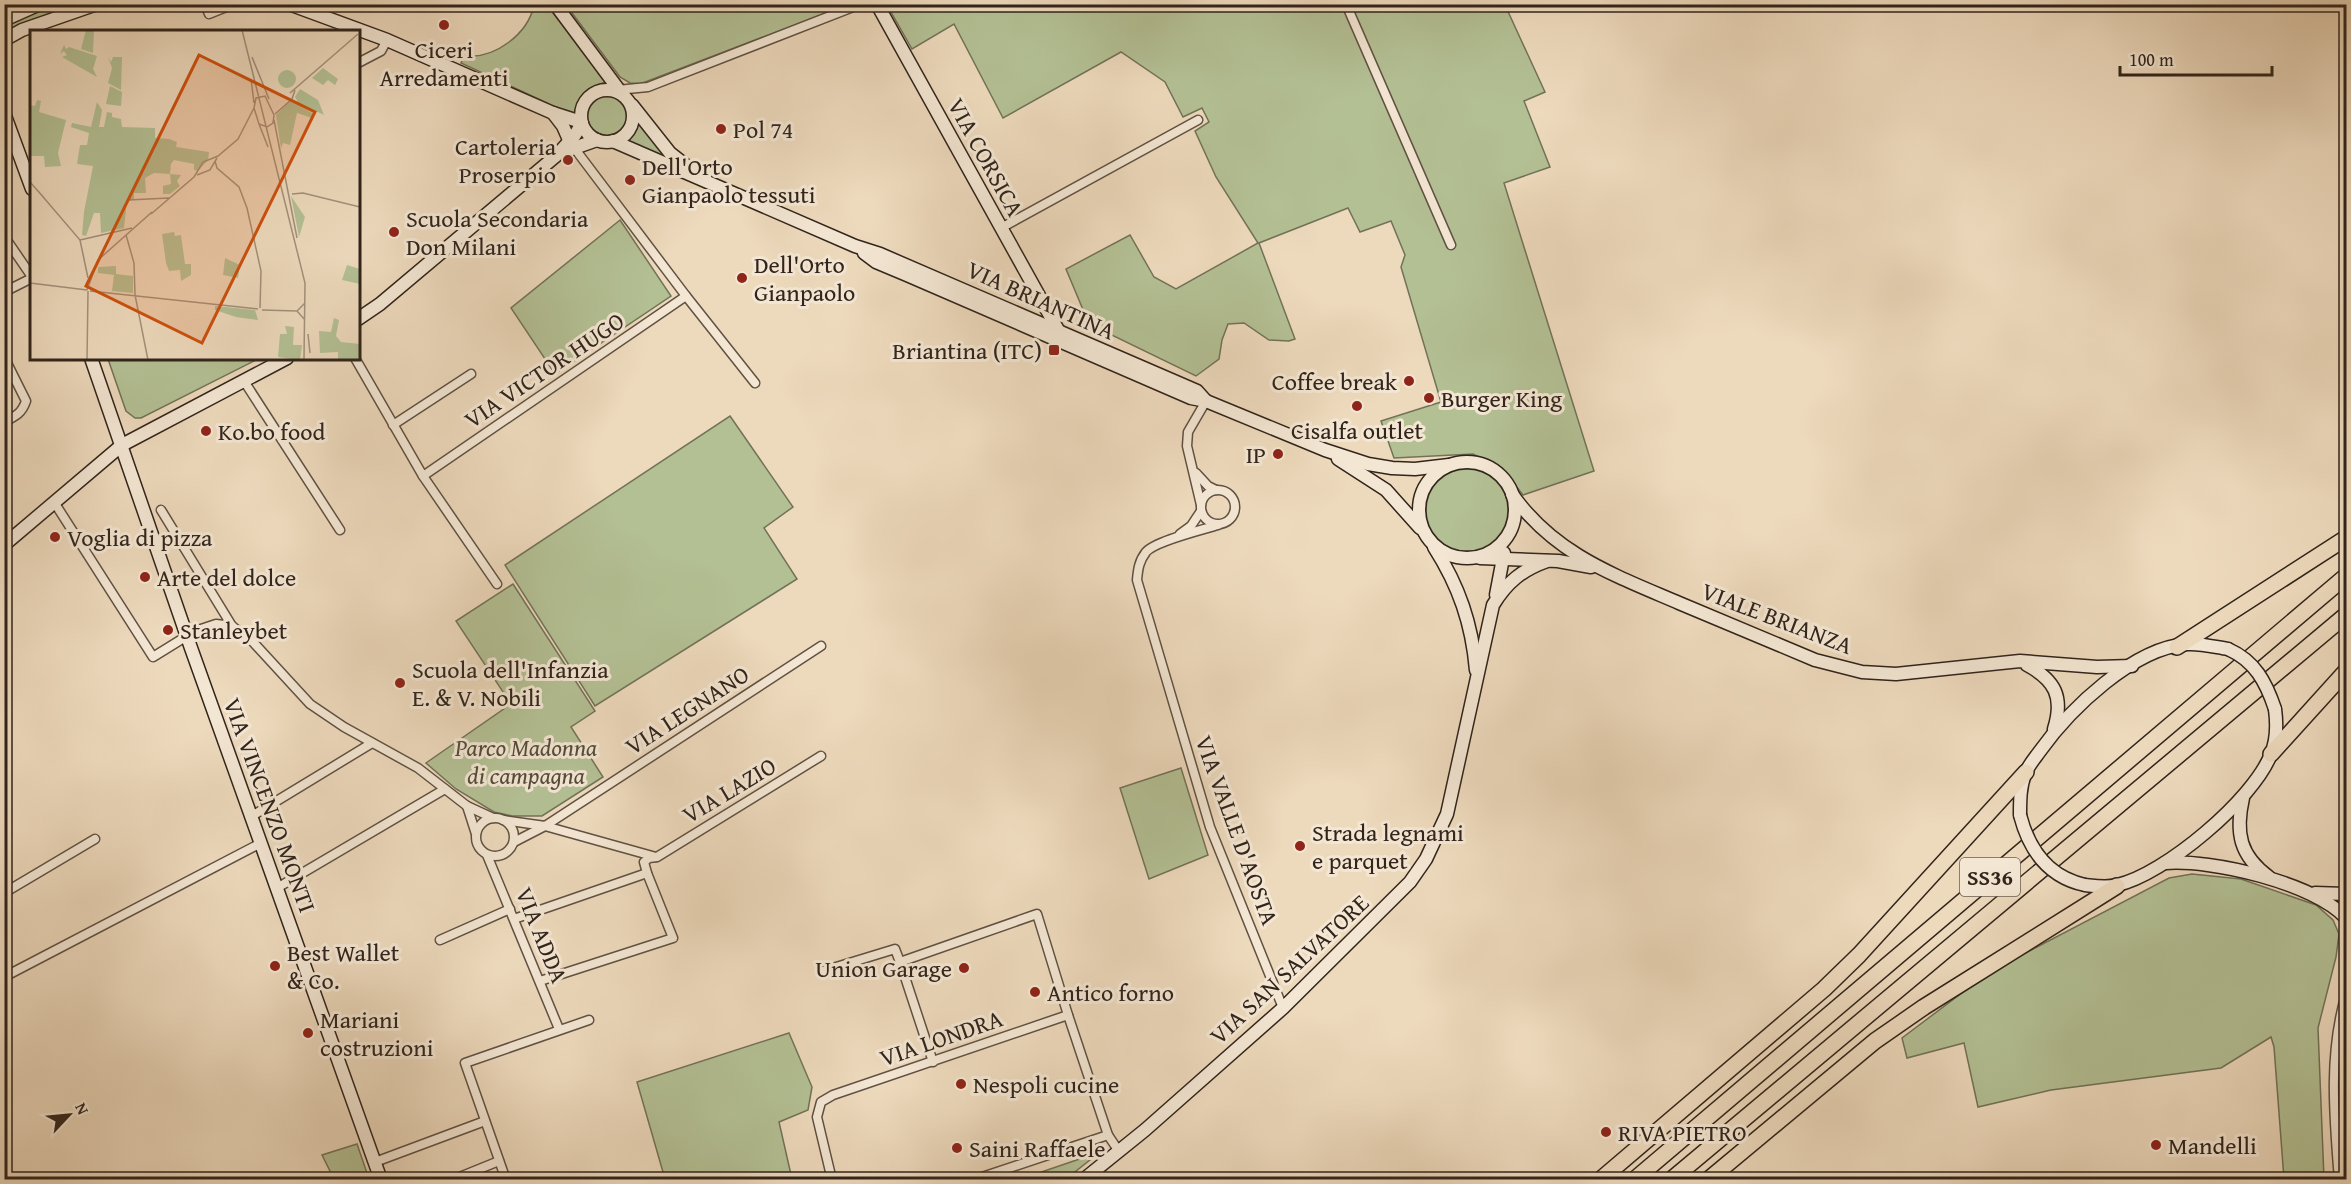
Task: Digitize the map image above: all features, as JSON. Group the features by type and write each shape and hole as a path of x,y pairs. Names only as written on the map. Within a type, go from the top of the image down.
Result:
{"highway":[{"path":"2177,646 2346,538"},
{"name":"SS36","path":"1634,1179 2346,576"},
{"name":"SS36","path":"1671,1179 2346,615"},
{"path":"2271,754 2346,671"},
{"path":"1600,1179 1788,1022 1824,989 1872,941 2026,772"},
{"path":"1707,1179 1875,1041 1973,975 2117,886"}],"main road":[{"path":"4,20 40,4"},
{"path":"4,40 22,30 97,4"},
{"path":"289,4 348,30"},
{"name":"VIA BRIANTINA","path":"555,4 621,94 670,153 706,181"},
{"name":"VIA CORSICA","path":"877,4 1058,330"},
{"path":"360,35 582,123 592,141"},
{"path":"360,318 380,304 572,144 613,141 625,135 631,127 633,117 621,94 599,91 587,98 582,107 582,123 572,144"},
{"path":"4,113 30,184"},
{"path":"553,113 572,144"},
{"name":"VIA BRIANTINA","path":"613,141 855,246 880,254 1058,330 1197,391 1206,401"},
{"name":"VIA BRIANTINA","path":"855,246 876,262 1191,398 1206,401 1325,450 1368,464 1392,468 1415,469 1449,465"},
{"name":"VIA VINCENZO MONTI","path":"92,360 187,637 381,1179"},
{"path":"5,542 122,445 283,360"},
{"name":"VIA BRIANTINA","path":"1325,450 1386,490 1428,537"},
{"path":"1461,463 1484,465 1498,473 1526,513 1544,531 1596,567 1546,561 1456,557 1439,549 1428,537 1419,516 1420,499 1435,474 1449,465 1461,463"},
{"path":"1473,558 1489,553 1506,537 1515,517 1512,494"},
{"name":"VIA SAN SALVATORE","path":"1428,537 1448,569 1468,617 1477,676"},
{"name":"VIA SAN SALVATORE","path":"1083,1179 1145,1130 1283,1008 1410,882 1426,859 1447,814 1484,653 1506,537"},
{"name":"VIA SAN SALVATORE","path":"1493,605 1503,588 1514,578 1546,561"},
{"name":"VIALE BRIANZA","path":"1596,567 1815,660 1862,672 1896,674 2020,661 2097,667 2132,666"},
{"path":"2186,644 2228,649 2242,655 2263,677 2275,709 2277,724 2271,754 2243,796 2208,831 2163,863 2117,886 2085,885 2065,879 2044,864 2029,841 2020,815 2020,790 2026,772 2066,717 2090,695 2132,666 2154,654 2177,646 2186,644"},
{"path":"2020,661 2041,672 2055,692 2058,709 2052,734"},
{"path":"2243,796 2239,825 2244,851 2259,870 2275,882"},
{"path":"2163,863 2186,861 2216,865 2275,882 2311,893 2337,909 2346,918"},
{"path":"2311,893 2346,894"}],"street":[{"path":"205,4 209,14 234,4"},
{"path":"621,94 648,87 861,4"},
{"path":"1346,4 1450,245"},
{"path":"360,62 384,46"},
{"path":"1001,228 1198,120"},
{"path":"590,166 585,154 592,141"},
{"path":"572,144 754,383"},
{"path":"4,236 30,274"},
{"path":"4,291 30,278"},
{"name":"VIA VICTOR HUGO","path":"423,476 686,296"},
{"path":"4,357 26,401 19,415 4,422"},
{"path":"356,360 423,476 497,584"},
{"path":"393,425 471,374"},
{"path":"244,381 340,530"},
{"path":"1206,401 1188,432 1187,446 1201,508 1207,521 1218,525"},
{"path":"1175,538 1218,525 1233,516 1234,501 1227,493 1216,490 1201,481 1194,470"},
{"path":"1175,538 1191,526 1206,495 1216,490"},
{"path":"54,502 153,657 195,632 216,624 232,626"},
{"path":"161,510 232,626 254,642 310,704 372,743 418,768 467,806 498,819 512,829 514,842 506,853 496,856 487,855 479,847 467,806"},
{"name":"VIA VALLE D'AOSTA","path":"1175,538 1148,550 1139,562 1137,580 1209,826 1283,1008"},
{"name":"VIA LEGNANO","path":"514,842 545,826 821,646"},
{"path":"252,816 372,743"},
{"name":"VIA LAZIO","path":"657,857 821,756"},
{"path":"278,888 444,789"},
{"path":"476,836 482,824 498,819 545,826 657,857"},
{"path":"4,893 95,839"},
{"path":"4,977 261,843"},
{"name":"VIA ADDA","path":"487,855 559,1029"},
{"path":"540,981 673,938 644,862 649,858 657,857"},
{"path":"514,919 647,873"},
{"path":"440,940 510,909"},
{"path":"900,962 1037,914 1108,1135 1118,1150"},
{"path":"823,971 895,949 933,1062"},
{"path":"2339,1179 2333,1083 2334,1058 2346,994"},
{"name":"VIA LONDRA","path":"832,1179 817,1117 821,1102 833,1095 1068,1015"},
{"path":"506,1179 465,1063 589,1020"},
{"path":"375,1162 485,1121"},
{"path":"973,1179 1108,1135"},
{"path":"452,1179 499,1161"}],"green space":[{"path":"48,5 83,5 5,36 4,23"},
{"path":"534,5 547,5 606,82 584,93 575,116 461,63 465,56 476,56 498,49 517,35 531,16"},
{"path":"566,5 847,5 640,84 630,83 620,77"},
{"path":"887,5 1505,5 1545,92 1524,101 1550,167 1504,183 1594,471 1523,495 1502,468 1473,454 1394,458 1381,421 1441,402 1401,267 1405,255 1391,221 1360,232 1348,208 1259,243 1295,339 1269,340 1244,323 1228,324 1222,340 1219,359 1196,376 1089,324 1066,269 1130,235 1154,277 1176,289 1258,243 1216,177 1195,131 1209,122 1202,108 1183,117 1165,82 1121,52 1003,118 954,24 912,49"},
{"path":"607,94 622,100 628,115 622,130 607,136 592,130 586,115 592,100"},
{"path":"638,117 686,169 623,142 637,125"},
{"path":"620,220 671,296 555,374 511,308"},
{"path":"109,360 256,360 141,418 135,418 126,411"},
{"path":"730,416 793,507 764,528 797,579 595,706 505,565"},
{"path":"1467,469 1483,472 1496,481 1505,494 1508,510 1505,526 1496,539 1483,548 1467,551 1451,548 1438,539 1429,526 1426,510 1429,494 1438,481 1451,472"},
{"name":"Parco Madonna di campagna","path":"513,584 595,711 571,727 603,777 542,816 512,816 494,812 456,789 426,763 511,704 456,621"},
{"path":"1181,768 1208,855 1149,879 1120,788"},
{"path":"2192,874 2241,879 2316,905 2333,920 2339,934 2336,957 2318,1028 2324,1179 2284,1179 2274,1047 2271,1037 2221,1068 2051,1090 1978,1107 1964,1043 1907,1058 1902,1038 1991,971 2169,878"},
{"path":"789,1033 812,1087 808,1110 779,1122 792,1179 665,1179 637,1082"},
{"path":"357,1144 369,1179 334,1179 322,1155"},
{"path":"1100,1152 1066,1179 1021,1179"}],"place":[{"name":"Ciceri Arredamenti","path":"444,25"},
{"name":"Pol 74","path":"721,129"},
{"name":"Cartoleria Proserpio","path":"568,160"},
{"name":"Dell'Orto Gianpaolo tessuti","path":"630,180"},
{"name":"Scuola Secondaria Don Milani","path":"394,232"},
{"name":"Dell'Orto Gianpaolo","path":"742,278"},
{"name":"Briantina (ITC)","path":"1054,350"},
{"name":"Coffee break","path":"1409,381"},
{"name":"Burger King","path":"1429,398"},
{"name":"Cisalfa outlet","path":"1357,406"},
{"name":"Ko.bo food","path":"206,431"},
{"name":"IP","path":"1278,454"},
{"name":"Voglia di pizza","path":"55,537"},
{"name":"Arte del dolce","path":"145,577"},
{"name":"Stanleybet","path":"168,630"},
{"name":"Scuola dell'Infanzia E. & V. Nobili","path":"400,683"},
{"name":"Strada legnami e parquet","path":"1300,846"},
{"name":"Best Wallet & Co.","path":"275,966"},
{"name":"Union Garage","path":"964,968"},
{"name":"Antico forno","path":"1035,992"},
{"name":"Mariani costruzioni","path":"308,1033"},
{"name":"Nespoli cucine","path":"961,1084"},
{"name":"RIVA PIETRO","path":"1606,1132"},
{"name":"Mandelli","path":"2156,1145"},
{"name":"Saini Raffaele","path":"957,1148"}]}
